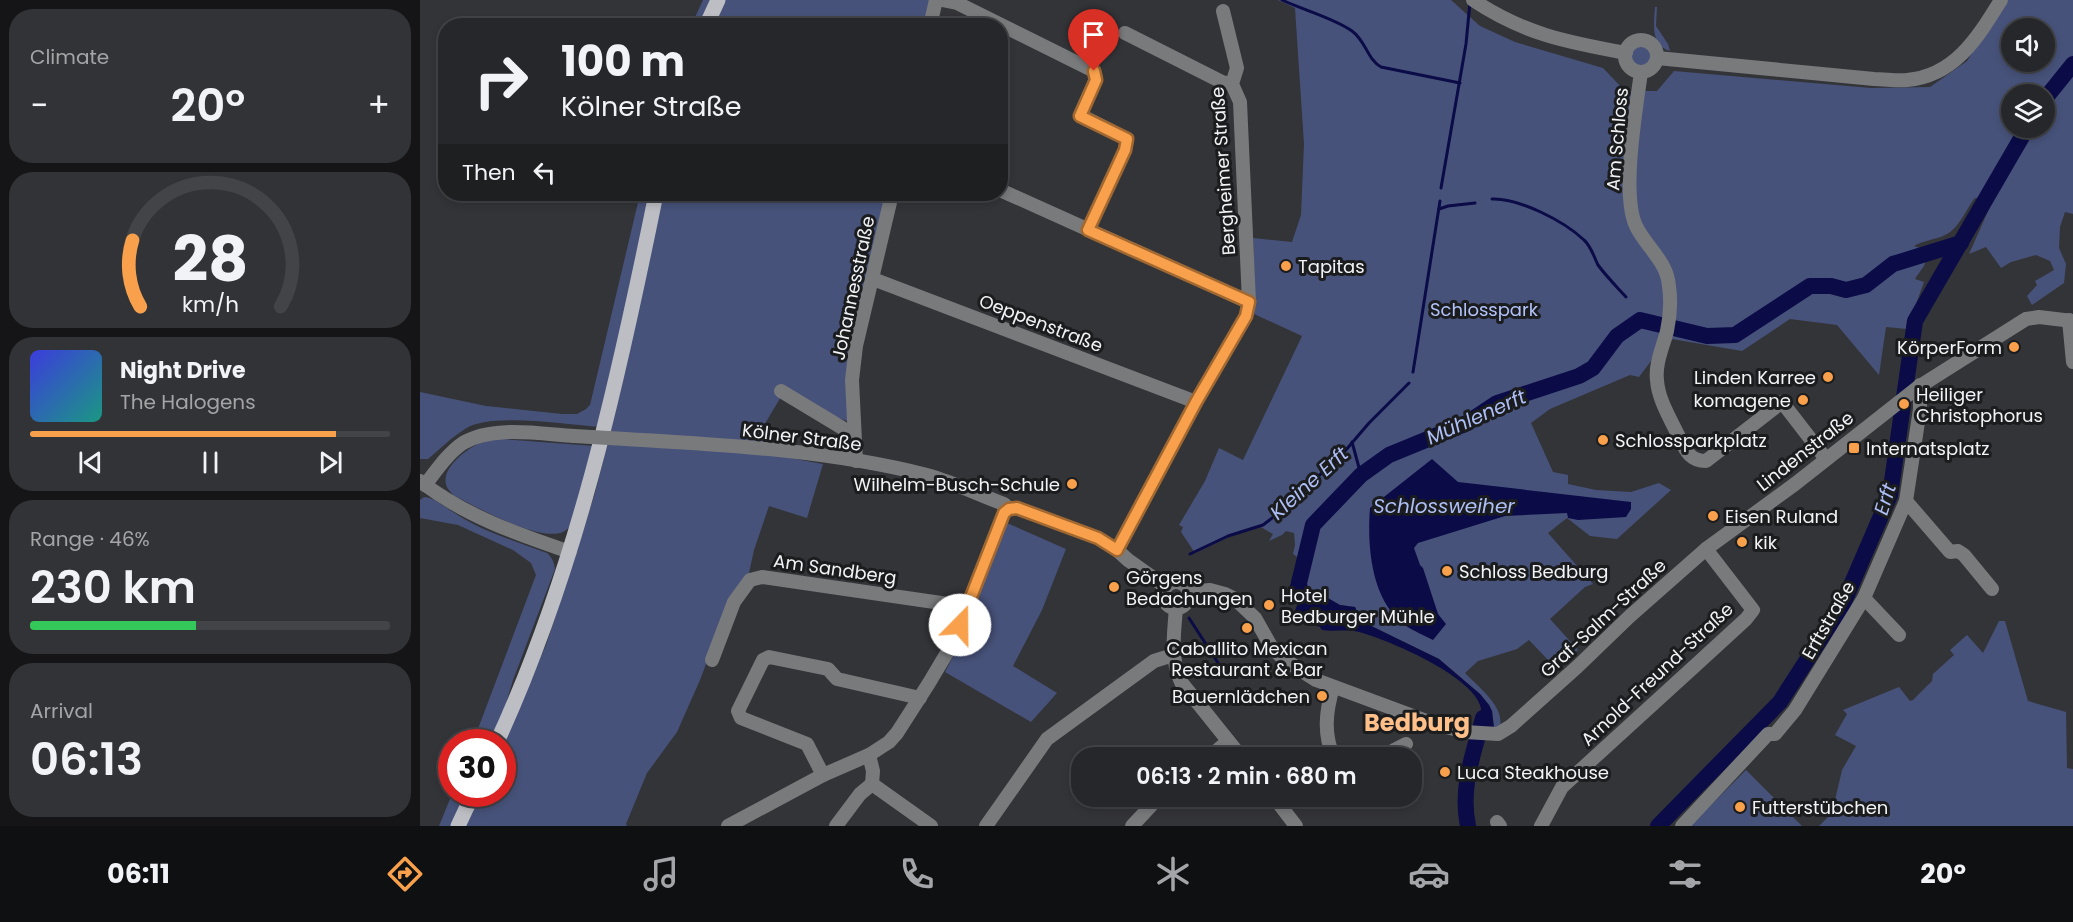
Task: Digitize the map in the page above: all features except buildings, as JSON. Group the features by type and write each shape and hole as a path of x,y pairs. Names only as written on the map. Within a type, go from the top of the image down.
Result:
{"main road":[{"path":"710,18 718,0"},
{"path":"502,729 540,638 570,552 606,427 655,201"},
{"path":"458,826 467,807"}],"street":[{"path":"932,18 936,0"},
{"path":"942,0 957,3 988,18"},
{"path":"1473,0 1522,28 1561,40 1626,53"},
{"path":"1657,57 1874,79 1907,80 1928,76 1949,66 1975,40 2001,0"},
{"name":"Bergheimer Straße","path":"1117,550 1196,402 1246,316 1249,302 1240,102 1232,84 1238,68 1223,11"},
{"path":"1008,28 1094,71 1096,80 1080,116 1127,139 1125,150 1088,230"},
{"path":"1125,33 1222,82 1232,84"},
{"path":"1645,41 1654,47 1657,57 1652,68 1641,72 1631,68 1626,59 1626,53 1633,43 1645,41"},
{"name":"Am Schloss","path":"1641,72 1630,174 1630,207 1636,226 1662,263 1670,287 1667,330 1656,378 1667,413 1688,454 1698,461 1706,462 1782,402 1826,459"},
{"path":"1008,194 1249,302"},
{"name":"Johannesstraße","path":"856,461 852,380 856,346 890,201"},
{"name":"Oeppenstraße","path":"873,279 1196,402"},
{"path":"1918,387 2026,319 2039,317 2071,321 2073,362"},
{"name":"Lindenstraße","path":"1744,520 1918,387"},
{"name":"Erftstraße","path":"1682,826 1768,734 1775,734 1795,710 1864,598 1906,501 1920,409 1918,387"},
{"path":"780,391 854,435"},
{"name":"Kölner Straße","path":"423,483 464,443 490,433 574,435 767,448 889,466 930,476 1004,504 1009,509 1017,508 1098,538 1166,587"},
{"path":"423,483 470,514 570,552"},
{"path":"1906,501 1950,552 1964,555 1992,589"},
{"path":"728,826 823,775 869,755 889,742 920,698 954,641 1004,513 1009,509"},
{"name":"Graf-Salm-Straße","path":"1333,687 1432,723 1465,732 1498,734 1511,726 1706,549 1744,520"},
{"name":"Arnold-Freund-Straße","path":"1541,826 1562,787 1746,619 1753,610 1706,549"},
{"name":"Am Sandberg","path":"712,660 734,602 750,580 762,577 948,604 967,609"},
{"path":"1176,608 1165,603 1163,595 1166,587 1173,583 1181,583 1189,592"},
{"path":"1189,592 1210,590 1235,599 1255,618 1267,641 1285,660 1316,680 1333,687 1326,719 1330,747"},
{"path":"1176,608 1186,603 1189,592"},
{"path":"1864,598 1899,635"},
{"path":"1176,608 1173,655 1175,669 1182,682 1233,747"},
{"path":"986,826 1047,739 1154,661 1173,655"},
{"path":"823,775 807,744 741,718 738,711 763,660 769,657 828,669 837,679 920,698"},
{"path":"1221,747 1228,741"},
{"path":"1400,747 1406,744"},
{"path":"836,826 861,794 872,784 873,771 869,755"},
{"path":"872,784 931,826"},
{"path":"1132,826 1150,807"},
{"path":"1281,807 1296,826"}],"green space":[{"path":"703,0 713,0 704,18 695,18"},
{"path":"724,0 934,0 930,18 715,18"},
{"name":"Schlosspark","path":"1278,0 1451,0 1480,26 1515,42 1603,68 1625,91 1657,91 1674,71 1871,88 1930,87 1967,61 2006,0 2073,0 2073,214 2065,212 2060,227 2059,248 2066,264 2064,283 2032,305 2027,296 2037,285 2035,281 2054,270 2050,261 2036,255 2011,262 2001,268 1986,247 1969,254 1989,209 1991,198 1975,198 1950,232 1914,246 1925,250 1925,263 1915,279 1924,282 1907,329 1886,327 1879,375 1837,325 1790,319 1742,351 1660,337 1651,361 1639,377 1630,375 1550,409 1531,423 1553,472 1568,475 1568,484 1596,490 1631,492 1659,483 1671,490 1617,539 1590,536 1567,518 1548,533 1593,584 1585,587 1550,619 1578,650 1559,667 1552,659 1548,660 1529,640 1517,649 1478,661 1465,673 1494,704 1500,719 1500,727 1494,728 1492,711 1480,694 1439,659 1361,621 1355,607 1340,605 1305,592 1301,584 1303,561 1293,554 1294,533 1286,531 1269,541 1273,534 1259,526 1239,532 1195,553 1181,532 1183,527 1179,525 1205,481 1219,448 1243,460 1302,336 1254,314 1253,238 1292,242 1301,215 1304,144 1295,8"},
{"path":"1655,7 1657,7 1656,26 1670,51 1659,44 1656,39"},
{"path":"1642,45 1650,48 1653,56 1650,64 1642,67 1634,64 1631,56 1634,48"},
{"path":"638,201 649,201 599,427 550,422 492,421 465,429 428,459 420,459 420,392 486,406 562,414 577,414 590,405"},
{"path":"659,201 885,201 849,422 782,395 763,427 773,455 823,464 807,518 769,506 749,573 729,603 700,680 677,732 647,773 627,826 465,826 474,807 516,807 516,729 510,729 546,645 595,493 611,429"},
{"path":"502,439 594,446 569,527 560,533 547,534 531,530 477,508 453,495 449,490 446,481 447,474 460,456 481,443"},
{"path":"424,497 428,498 487,530 547,553 554,564 555,569 496,729 478,729 536,575 531,563 513,550 458,525 420,518 420,500"},
{"path":"1007,523 1066,549 1042,610 1013,666 1057,693 1031,722 945,672 963,637"},
{"path":"1999,621 2005,621 2028,701 2066,712 2067,768 2073,769 2073,826 1819,826 1832,813 1842,770 1856,746 1835,735 1847,714 1843,710 1899,687 1910,701 1913,700 1932,681 1933,674 1954,655 1950,650 1967,635 1983,653"},
{"path":"1746,770 1802,826 1690,826"},
{"path":"447,807 461,807 453,826 439,826"}],"water":[{"name":"Schlossweiher","path":"1432,459 1458,482 1631,502 1631,509 1626,517 1578,520 1568,518 1567,513 1505,516 1418,543 1414,548 1438,614 1446,624 1433,640 1405,625 1385,602 1374,572 1369,539 1370,508"},
{"path":"1298,559 1303,561 1301,584 1305,593 1308,595 1321,594 1340,605 1355,607 1361,621 1439,659 1480,694 1489,705 1494,728 1476,727 1481,711 1473,694 1461,682 1427,660 1372,636 1354,631 1322,630 1293,615 1302,594 1289,589"}],"waterway":[{"name":"Kleine Erft","path":"1282,0 1345,26 1357,35 1376,64 1381,67 1460,83"},
{"path":"1441,188 1466,44 1470,2"},
{"name":"Erft","path":"2055,86 2073,64"},
{"name":"Erft","path":"1658,826 1780,702 1843,604 1890,495 1915,321 2021,138"},
{"path":"1492,199 1515,202 1565,225 1586,242 1598,265 1626,297"},
{"path":"1413,372 1440,201"},
{"path":"1439,209 1475,203"},
{"name":"Mühlenerft","path":"1300,589 1299,583 1313,525 1361,475 1389,455 1467,423 1497,403 1579,376 1593,368 1617,336 1640,320 1707,336 1735,335 1810,286 1831,286 1846,290 1866,285 1893,264 1961,243"},
{"name":"Kleine Erft","path":"1190,554 1228,536 1263,525 1276,515 1306,485 1333,465 1369,423 1409,383"},
{"path":"1352,442 1361,475"},
{"name":"Kleine Erft","path":"1189,618 1222,669"},
{"path":"1468,826 1467,785 1483,718"}],"place":[{"name":"Tapitas","path":"1286,266"},
{"name":"KörperForm","path":"2014,347"},
{"name":"Linden Karree","path":"1828,377"},
{"name":"komagene","path":"1803,400"},
{"name":"Heiliger Christophorus","path":"1904,404"},
{"name":"Schlossparkplatz","path":"1603,440"},
{"name":"Internatsplatz","path":"1854,448"},
{"name":"Wilhelm-Busch-Schule","path":"1072,484"},
{"name":"Eisen Ruland","path":"1713,516"},
{"name":"kik","path":"1742,542"},
{"name":"Schloss Bedburg","path":"1447,571"},
{"name":"Görgens Bedachungen","path":"1114,587"},
{"name":"Hotel Bedburger Mühle","path":"1269,605"},
{"name":"Caballito Mexican Restaurant & Bar","path":"1247,628"},
{"name":"Bauernlädchen","path":"1322,696"},
{"name":"Luca Steakhouse","path":"1445,772"},
{"name":"Futterstübchen","path":"1740,807"}],"district":[{"name":"Bedburg","path":"1417,722"}],"route":[{"path":"960,625 1004,513 1009,509 1017,508 1098,538 1117,550 1126,537 1196,402 1246,316 1249,302 1088,230 1125,150 1127,139 1080,116 1096,80 1094,71"}]}
